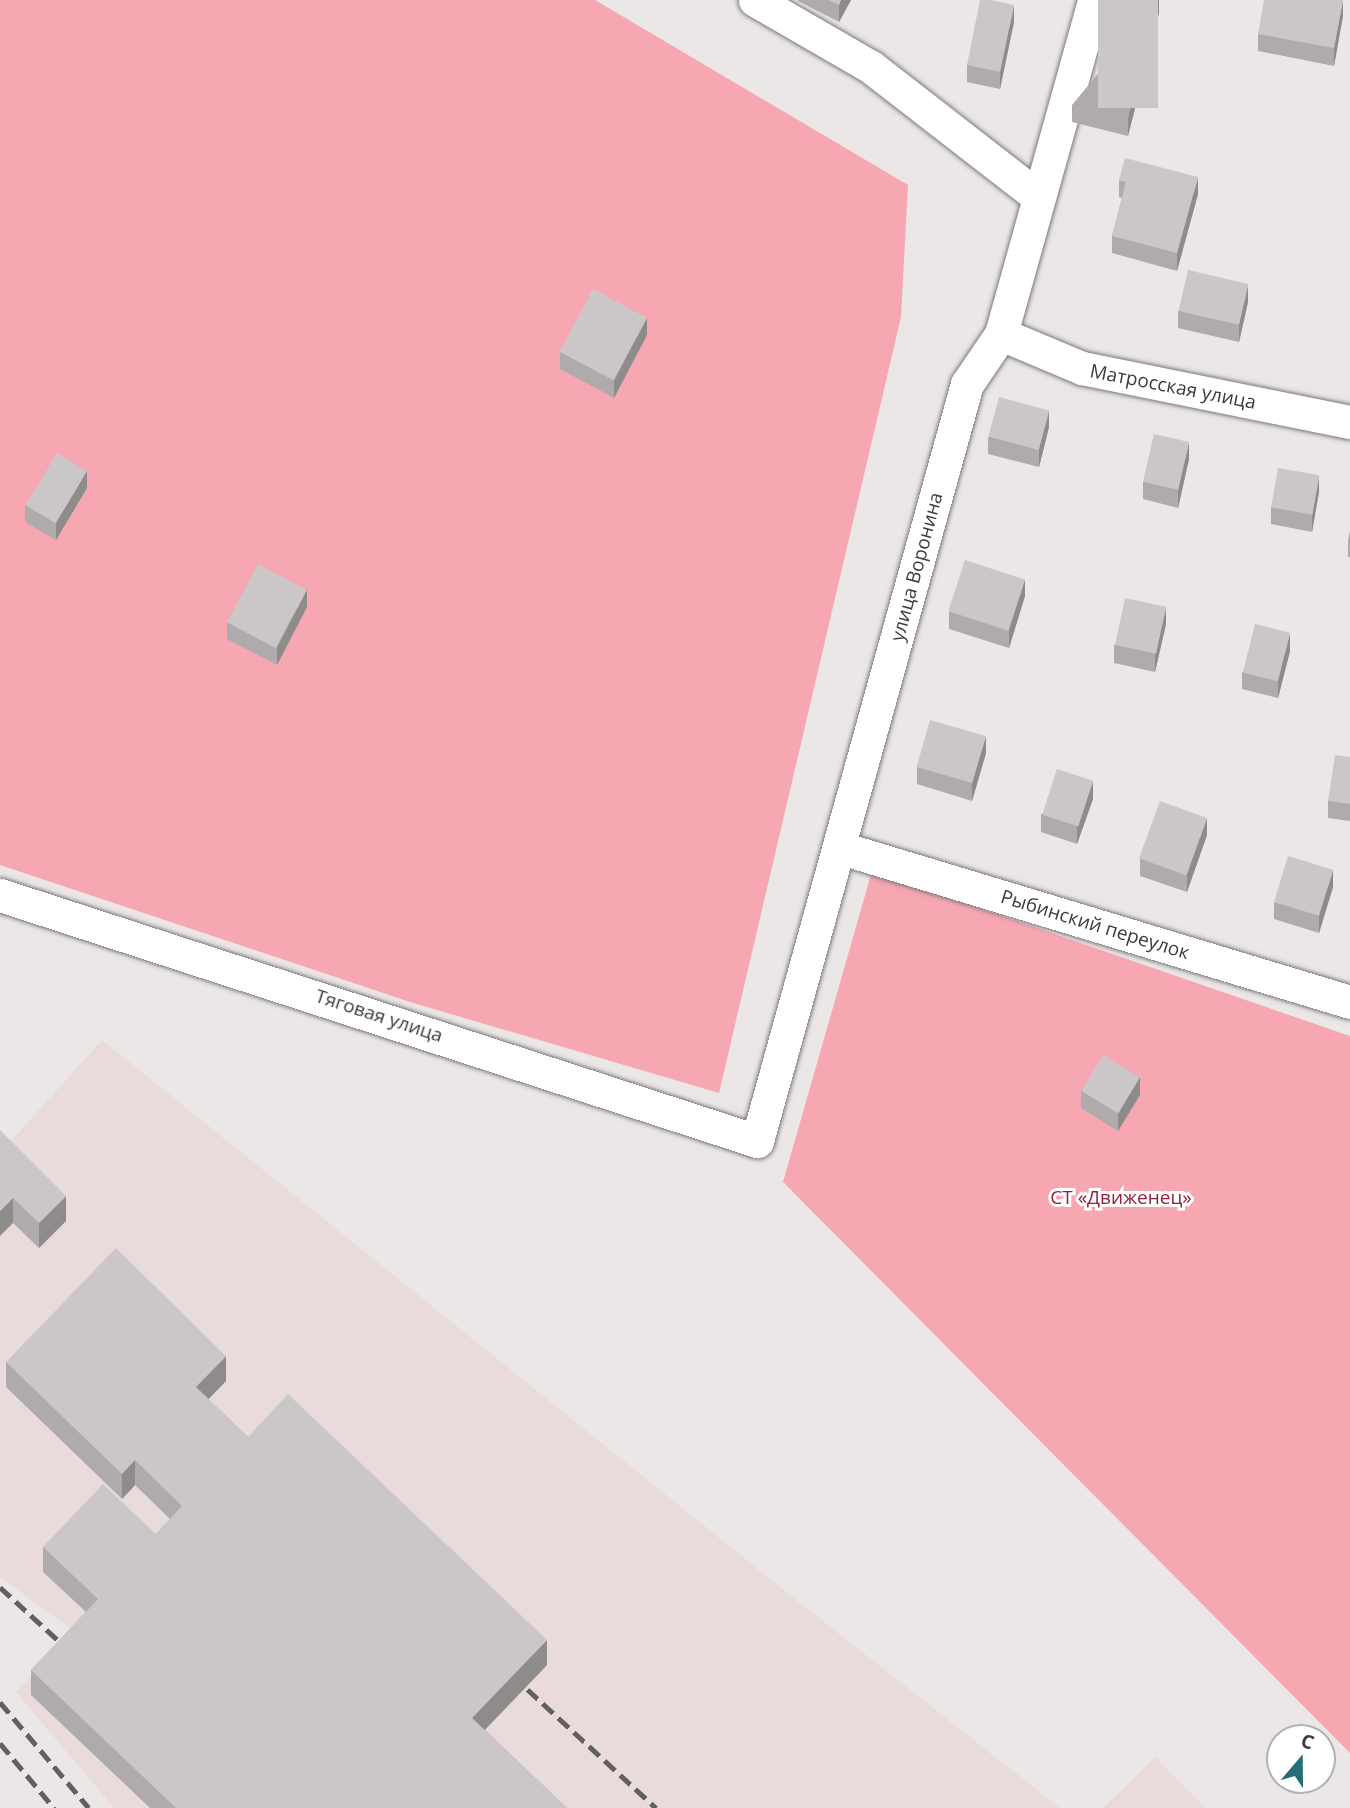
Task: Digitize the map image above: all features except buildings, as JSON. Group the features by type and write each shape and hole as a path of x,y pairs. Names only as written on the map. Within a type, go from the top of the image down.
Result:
{"street":[{"path":"755,0 871,67 1036,195"},
{"name":"улица Воронина","path":"757,1141 841,848 967,384 1001,334 1036,195 1094,0"},
{"name":"Матросская улица","path":"1001,334 1082,369 1350,422"},
{"name":"Рыбинский переулок","path":"841,848 1350,1002"},
{"name":"Тяговая улица","path":"0,895 757,1141"}],"shaded area":[{"path":"102,1040 795,1599 1060,1808 114,1808 16,1692 74,1631 0,1577 0,1153"},
{"path":"1155,1757 1206,1808 1103,1808"}],"green space":[{"path":"0,0 595,0 908,185 901,317 719,1093 410,1002 0,865"},
{"name":"СТ «Движенец»","path":"872,871 1350,1036 1350,1753 1336,1739 1336,1724 1321,1724 783,1182"}],"railway":[{"path":"0,1587 73,1654"},
{"path":"512,1675 656,1808"},
{"path":"0,1702 89,1808"},
{"path":"0,1743 54,1808"}]}
